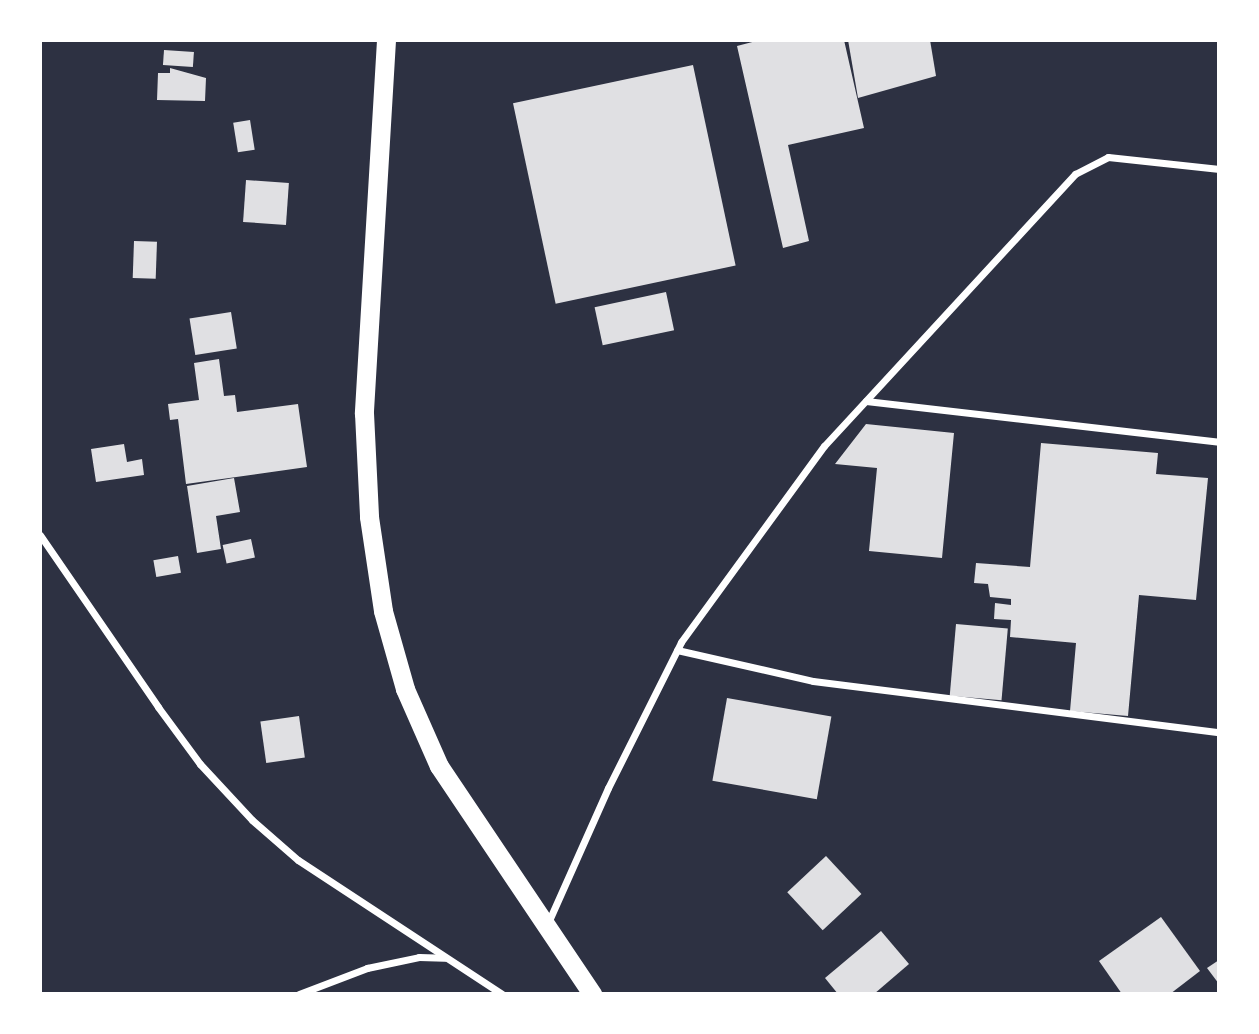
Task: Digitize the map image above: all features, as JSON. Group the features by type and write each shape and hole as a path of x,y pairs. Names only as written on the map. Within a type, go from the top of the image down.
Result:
{"highway":[{"path":"386,40 364,413 369,517 383,611 405,689 439,766 592,994"}],"street":[{"path":"546,928 608,788 677,650 824,446 1075,174 1108,157 1219,169"},
{"path":"866,401 966,409 1219,442"},
{"path":"40,535 165,717 252,820 298,860 502,994"},
{"path":"677,650 813,681 1219,732"},
{"path":"299,994 367,968 419,957 445,958"}],"building":[{"path":"760,40 844,40 864,128 788,145 809,241 783,248 737,46"},
{"path":"848,40 930,40 936,76 858,98"},
{"path":"164,50 194,52 193,67 163,65"},
{"path":"693,65 736,266 556,304 513,103"},
{"path":"170,68 206,78 205,101 157,100 158,73 170,73"},
{"path":"250,120 255,150 238,152 233,123"},
{"path":"246,180 289,183 286,225 243,222"},
{"path":"134,241 157,242 156,279 133,278"},
{"path":"666,292 674,330 603,345 595,307"},
{"path":"231,312 237,349 195,355 190,319"},
{"path":"219,359 224,396 235,395 237,412 298,404 307,467 186,484 178,419 170,420 168,404 199,400 194,363"},
{"path":"866,424 954,433 942,558 869,551 877,468 835,464"},
{"path":"1041,443 1158,453 1156,474 1208,478 1196,600 1139,595 1128,716 1070,711 1076,643 1010,637 1011,620 994,619 995,603 1011,605 1011,599 990,597 988,584 974,583 976,563 1030,567"},
{"path":"124,444 127,462 142,459 144,475 96,482 91,449"},
{"path":"234,478 240,512 216,516 221,549 197,553 187,486"},
{"path":"251,539 255,558 227,564 223,545"},
{"path":"178,556 181,573 156,577 153,560"},
{"path":"956,624 1008,629 1002,700 950,696"},
{"path":"727,698 831,716 817,799 712,781"},
{"path":"299,716 305,758 266,763 260,721"},
{"path":"826,856 861,894 823,930 787,892"},
{"path":"1161,917 1200,971 1170,994 1122,994 1099,961"},
{"path":"881,931 909,964 874,994 838,994 825,978"},
{"path":"1219,960 1219,984 1207,968"}]}
